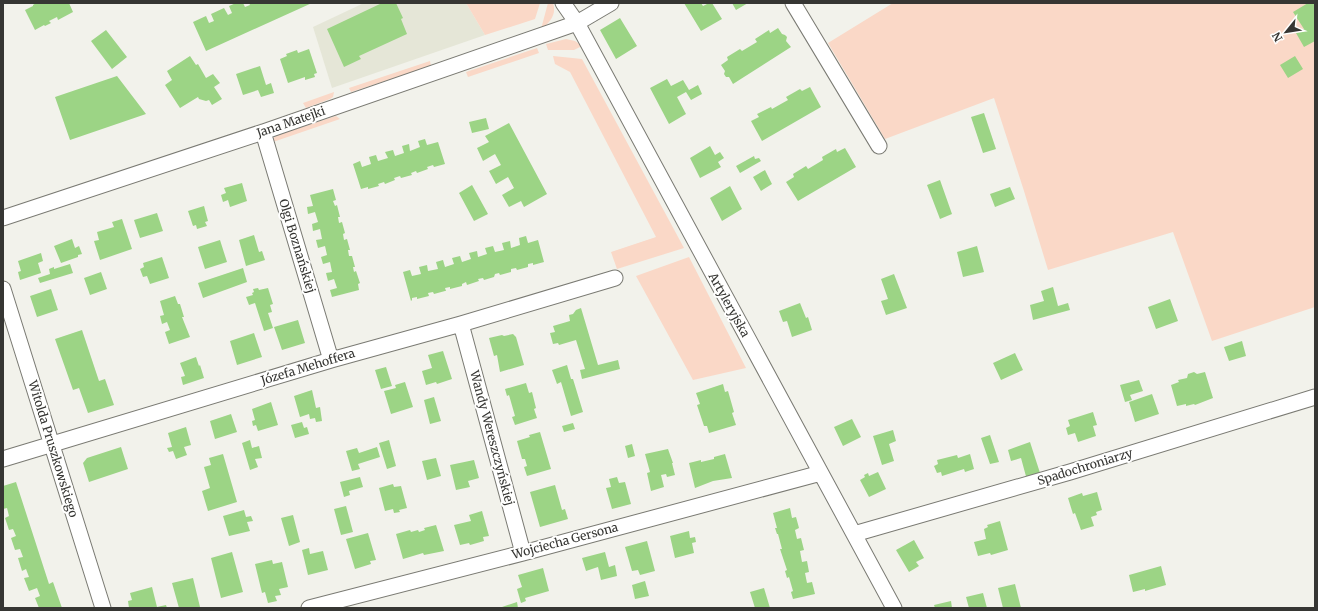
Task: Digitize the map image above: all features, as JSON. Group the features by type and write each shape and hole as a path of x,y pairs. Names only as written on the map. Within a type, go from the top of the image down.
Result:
{"street":[{"name":"Artyleryjska","path":"563,3 577,23 894,608"},
{"name":"Jana Matejki","path":"3,218 263,132 577,23 611,3"},
{"path":"793,3 879,146"},
{"name":"Olgi Boznańskiej","path":"263,132 331,360"},
{"name":"Józefa Mehoffera","path":"3,459 331,360 461,324 614,278"},
{"name":"Witolda Pruszkowskiego","path":"3,289 103,608"},
{"name":"Wandy Wereszczyńskiej","path":"461,324 523,552"},
{"name":"Spadochroniarzy","path":"854,534 1062,474 1315,398"},
{"name":"Wojciecha Gersona","path":"309,608 821,473"}],"shaded area":[{"path":"364,3 466,3 485,35 332,88 313,27"},
{"path":"466,3 540,3 535,19 485,35"},
{"path":"548,3 553,3 554,11 550,21 541,29"},
{"path":"893,3 1315,3 1315,307 1212,341 1173,232 1048,270 994,98 885,139 828,43"},
{"path":"566,39 575,41 582,46 574,50 548,50 546,44"},
{"path":"537,48 539,53 468,77 466,72"},
{"path":"553,56 582,59 684,248 617,269 611,252 656,237 570,72 555,64"},
{"path":"430,61 431,66 351,92 349,88"},
{"path":"334,92 333,97 330,99 306,108 303,103"},
{"path":"336,116 340,119 273,142 273,138 278,135"},
{"path":"689,257 746,368 693,380 636,276"}],"building":[{"path":"36,3 69,3 73,12 58,20 57,17 49,21 51,23 35,30 25,10"},
{"path":"236,3 243,3 245,7 250,5 249,3 312,3 206,51 193,22 206,16 209,23 214,21 211,14 224,8 228,15 232,13 229,6"},
{"path":"382,3 396,3 403,18 401,19 407,34 359,56 361,59 344,67 327,29"},
{"path":"684,3 701,3 703,6 712,3 722,19 701,31"},
{"path":"732,3 748,3 736,10"},
{"path":"1308,3 1315,4 1315,41 1304,47 1296,33 1304,29 1293,12"},
{"path":"620,18 637,46 616,59 600,30"},
{"path":"778,28 782,34 787,37 786,41 791,47 733,84 729,77 726,77 724,74 725,71 721,65 728,60 727,57 740,49 742,51 757,42 755,39 769,30 770,33"},
{"path":"106,30 127,57 112,69 91,41"},
{"path":"309,49 317,73 314,74 315,77 305,80 305,77 288,83 280,59 287,56 286,54 297,50 298,53"},
{"path":"190,56 196,65 198,64 206,78 213,74 220,83 214,87 222,99 212,105 209,100 206,101 199,99 198,97 180,108 165,85 172,80 167,71"},
{"path":"1295,56 1303,69 1288,78 1280,65"},
{"path":"260,66 266,85 271,83 274,93 261,97 258,90 243,95 236,74"},
{"path":"117,76 146,114 70,140 55,97"},
{"path":"667,79 671,86 683,80 689,90 698,85 702,94 691,100 686,92 677,97 686,114 669,124 650,88"},
{"path":"810,87 821,107 762,141 751,121 759,117 757,114 771,107 772,109 788,100 786,97 800,89 802,91"},
{"path":"984,113 996,149 983,153 971,117"},
{"path":"486,118 489,129 472,133 469,122"},
{"path":"509,123 547,194 524,207 521,201 509,207 502,195 514,188 508,177 496,184 489,171 501,165 495,154 483,161 477,148 489,142 485,136"},
{"path":"425,139 427,145 438,142 445,164 434,167 433,165 427,167 428,169 417,173 416,171 411,173 412,175 401,178 400,176 385,184 384,182 378,184 379,186 361,189 353,164 360,161 362,167 371,164 369,157 376,155 378,161 388,158 385,152 393,150 395,156 404,153 402,146 409,144 410,151 420,147 418,141"},
{"path":"710,146 715,155 720,152 724,158 718,162 721,167 700,178 690,158"},
{"path":"845,148 856,167 798,201 786,182 794,177 793,174 806,166 808,169 823,160 822,157 836,149 837,152"},
{"path":"754,156 755,159 759,158 761,161 740,173 736,166"},
{"path":"765,170 772,184 761,191 753,177"},
{"path":"940,180 952,214 940,219 927,185"},
{"path":"242,183 247,201 230,207 228,200 223,202 221,195 226,193 224,188"},
{"path":"472,185 488,214 474,221 459,193"},
{"path":"730,186 742,209 722,221 710,198"},
{"path":"1010,187 1015,199 995,207 990,194"},
{"path":"333,189 336,200 333,201 335,206 337,205 340,217 338,217 339,223 342,222 345,233 343,234 344,240 347,239 350,250 348,250 349,256 352,256 355,267 353,267 354,272 356,271 360,283 358,284 359,290 332,297 330,290 337,288 334,279 328,281 326,273 332,272 330,262 323,264 321,257 327,255 325,246 318,248 316,240 322,239 320,229 313,231 312,224 318,222 315,212 308,214 307,207 313,206 310,195"},
{"path":"204,206 208,221 205,222 207,226 197,229 196,225 193,226 188,211"},
{"path":"157,213 163,231 140,238 134,220"},
{"path":"122,219 132,249 100,260 94,241 99,240 97,232 114,227 112,222"},
{"path":"254,235 259,252 262,251 265,260 246,266 239,240"},
{"path":"526,236 528,243 538,240 544,262 533,265 533,263 528,264 528,267 517,270 516,268 511,269 511,272 500,275 499,273 495,274 494,277 484,280 483,278 478,279 479,281 467,285 466,282 462,284 462,286 450,289 450,287 445,288 446,291 434,294 433,292 428,293 429,296 417,299 417,297 412,298 411,301 403,272 410,270 412,276 421,274 419,267 427,265 428,271 438,269 436,262 443,260 445,267 454,264 452,258 460,256 462,262 471,259 469,253 477,251 478,257 487,254 485,248 493,246 495,252 504,250 502,243 510,241 511,248 520,245 519,238"},
{"path":"72,239 75,248 79,246 82,254 61,263 54,246"},
{"path":"220,240 227,262 205,269 198,247"},
{"path":"977,246 984,272 963,277 957,252"},
{"path":"41,253 43,261 38,263 41,273 20,280 18,272 21,271 18,261"},
{"path":"162,257 169,278 150,284 147,276 143,277 140,269 144,267 143,263"},
{"path":"70,264 73,273 40,283 38,278 50,274 49,269"},
{"path":"243,268 247,282 203,298 198,283"},
{"path":"101,272 107,289 90,295 84,278"},
{"path":"894,274 907,308 886,315 881,301 888,299 881,279"},
{"path":"1053,287 1058,306 1068,303 1070,310 1033,320 1030,305 1044,301 1041,291"},
{"path":"258,288 259,290 268,288 273,304 270,305 272,312 268,313 273,328 264,331 255,303 249,305 246,297 253,295 253,289"},
{"path":"51,289 58,310 37,317 30,296"},
{"path":"175,296 178,304 180,304 184,317 182,317 190,337 169,344 165,332 170,330 167,322 162,324 160,316 164,315 160,301"},
{"path":"1170,299 1178,321 1156,329 1148,307"},
{"path":"800,303 806,318 808,317 812,330 792,337 787,321 783,322 779,311"},
{"path":"581,308 598,365 618,360 620,369 582,379 580,370 585,369 576,340 559,345 558,343 553,344 550,333 555,332 553,326 570,321 569,315"},
{"path":"298,320 305,343 282,350 274,327"},
{"path":"82,330 99,381 105,379 114,405 88,413 79,388 73,390 55,339"},
{"path":"254,333 262,357 237,365 230,341"},
{"path":"513,334 516,337 524,365 500,372 497,355 494,356 489,338"},
{"path":"1242,341 1246,356 1229,361 1224,347"},
{"path":"443,351 452,379 437,384 436,382 426,385 422,371 432,368 428,355"},
{"path":"1015,353 1023,370 1001,380 993,363"},
{"path":"196,357 204,378 183,385 181,377 185,376 180,363"},
{"path":"567,365 583,412 571,416 561,382 557,384 552,370"},
{"path":"386,367 392,386 381,389 375,370"},
{"path":"1194,372 1197,374 1205,372 1213,398 1195,405 1186,406 1186,404 1177,406 1171,385 1179,382 1178,380 1187,378 1188,374"},
{"path":"1139,380 1143,391 1130,395 1132,400 1125,402 1120,385"},
{"path":"405,382 413,407 391,414 384,391 396,388 395,385"},
{"path":"526,383 529,393 532,392 536,408 534,409 537,418 515,425 512,417 515,416 509,395 507,396 505,389"},
{"path":"723,384 725,392 728,391 736,425 709,433 707,426 704,426 697,405 700,404 696,393"},
{"path":"312,390 316,408 320,407 322,421 316,422 315,418 310,419 309,414 300,417 294,396"},
{"path":"1152,394 1159,414 1135,422 1129,402"},
{"path":"434,397 441,421 430,424 424,400"},
{"path":"271,402 278,425 258,431 256,425 253,426 252,421 255,420 252,409"},
{"path":"1093,412 1097,425 1093,426 1096,436 1078,442 1075,433 1068,435 1066,428 1070,426 1068,420"},
{"path":"231,414 237,432 215,439 210,421"},
{"path":"852,419 861,437 843,446 834,427"},
{"path":"302,422 304,428 307,427 309,434 295,438 291,425"},
{"path":"573,423 575,429 564,432 562,426"},
{"path":"186,427 191,445 184,447 187,455 176,459 173,451 169,452 167,448 172,447 168,433"},
{"path":"893,430 896,441 889,444 894,461 882,465 873,436"},
{"path":"540,432 551,469 527,476 524,467 527,466 525,459 522,459 517,441 530,437 529,435"},
{"path":"990,435 999,462 990,464 981,438"},
{"path":"250,440 252,448 259,446 262,458 255,459 258,467 250,470 242,443"},
{"path":"389,440 396,466 387,469 379,443"},
{"path":"1030,442 1041,476 1027,480 1021,458 1011,461 1008,450"},
{"path":"632,444 635,456 628,458 625,446"},
{"path":"121,447 128,469 89,482 83,463 87,458"},
{"path":"377,447 380,457 358,464 360,469 352,471 346,451 357,448 359,453"},
{"path":"668,449 675,475 667,477 666,474 661,475 664,487 651,491 647,473 650,472 645,454"},
{"path":"223,454 237,502 208,511 202,491 210,488 204,467 211,465 209,458"},
{"path":"725,454 732,478 713,481 695,488 689,463 714,459 714,457"},
{"path":"970,454 974,469 965,472 964,469 942,476 941,472 937,473 934,466 938,464 937,460 957,455 958,458"},
{"path":"436,458 441,476 427,480 422,461"},
{"path":"474,460 479,478 468,481 470,487 456,490 450,465"},
{"path":"878,472 886,489 869,497 860,480 868,473 869,476"},
{"path":"360,477 363,487 349,491 350,495 344,497 340,482"},
{"path":"617,477 619,483 625,482 631,504 612,509 606,488 611,487 609,479"},
{"path":"16,482 49,584 53,582 62,608 39,608 35,598 40,596 37,588 29,591 24,578 29,577 26,569 22,571 18,558 23,557 20,549 15,550 11,538 16,536 13,529 9,530 5,518 9,516 7,508 3,509 3,486"},
{"path":"393,484 394,487 401,486 407,508 399,510 400,512 394,513 393,509 385,511 379,488"},
{"path":"555,485 562,510 565,509 568,519 540,527 530,492"},
{"path":"1097,492 1102,510 1096,512 1097,515 1091,517 1094,526 1081,530 1075,513 1073,514 1068,498 1082,493 1083,496"},
{"path":"346,506 353,532 341,535 334,509"},
{"path":"790,508 792,518 796,517 799,528 795,530 797,539 801,538 804,550 800,551 802,562 807,561 809,572 805,573 807,583 812,582 815,594 793,599 791,592 793,591 789,577 787,578 785,571 787,570 780,549 782,549 775,528 777,528 773,513"},
{"path":"244,510 246,517 251,516 253,521 247,522 250,531 229,536 223,516"},
{"path":"482,511 489,536 483,537 484,541 470,545 469,543 460,545 454,525 471,521 469,515"},
{"path":"293,515 300,542 289,546 281,518"},
{"path":"1000,521 1008,550 991,555 990,553 978,556 974,542 986,539 984,529 988,527 987,525"},
{"path":"436,525 444,551 424,555 423,553 403,559 396,534 410,530 411,532 418,530 419,532 425,530 424,528"},
{"path":"689,531 690,538 695,537 696,542 692,543 694,553 675,558 670,536"},
{"path":"368,533 376,560 370,561 371,564 355,569 346,539"},
{"path":"914,540 924,558 916,562 919,566 909,572 896,550"},
{"path":"647,541 655,571 640,575 638,570 632,571 625,547"},
{"path":"309,548 310,554 323,551 328,570 308,575 302,550"},
{"path":"232,552 243,592 221,598 211,558"},
{"path":"605,552 609,567 615,565 617,576 601,580 598,567 586,571 582,558"},
{"path":"272,560 273,564 282,562 288,587 279,589 281,595 275,596 277,601 268,603 265,592 262,593 255,564"},
{"path":"1161,566 1166,585 1145,591 1145,589 1133,592 1129,575"},
{"path":"543,568 549,591 525,598 526,601 521,603 517,589 522,587 518,575"},
{"path":"193,578 200,607 179,608 172,583"},
{"path":"645,581 649,596 635,599 632,585"},
{"path":"1015,584 1021,608 1003,608 998,588"},
{"path":"152,587 157,607 166,605 167,608 129,608 128,601 132,600 130,593"},
{"path":"764,588 770,608 755,608 750,592"},
{"path":"983,593 987,608 969,608 966,597"},
{"path":"951,601 952,608 935,608 934,605"},
{"path":"517,602 518,608 502,607"}]}
